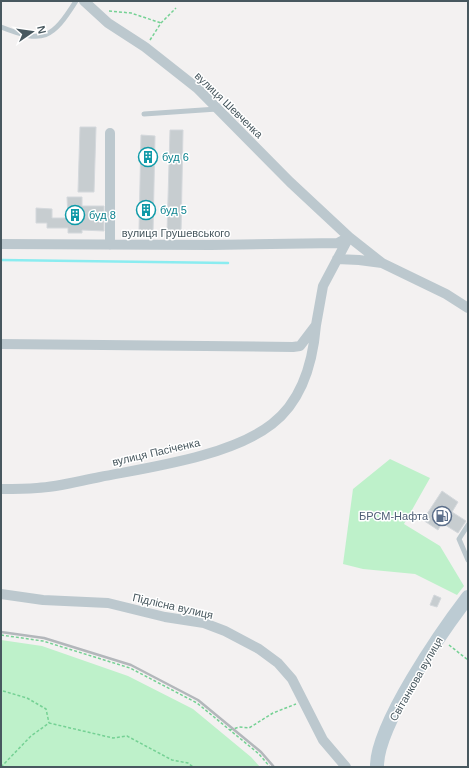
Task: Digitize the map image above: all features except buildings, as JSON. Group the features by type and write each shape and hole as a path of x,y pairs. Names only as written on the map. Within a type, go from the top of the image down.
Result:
{"main road":[{"name":"Світанкова вулиця","path":"377,767 379,749 398,706 439,637 468,597"}],"street":[{"name":"вулиця Шевченка","path":"84,1 108,23 145,46 197,88 290,182 349,236 382,263"},
{"path":"110,133 110,245"},
{"name":"вулиця Грушевського","path":"1,244 110,245 338,243 349,236"},
{"name":"вулиця Пасіченка","path":"1,489 39,488 139,470 189,459 245,440 272,424 287,408 300,390 310,360 323,286 349,236"},
{"path":"337,259 382,263 446,294 468,308"},
{"name":"вулиця Пасіченка","path":"1,344 293,347 300,346 316,324"},
{"name":"Підлісна вулиця","path":"1,594 43,600 108,602 165,617 204,623 259,649 278,663 292,679 323,740 339,761 346,767"}],"lane":[{"path":"1,27 16,33 37,38 51,33 61,25 76,1"},
{"path":"144,114 217,109"},
{"path":"468,525 459,539 468,560"}],"path":[{"path":"145,46 161,23 176,8"},
{"path":"97,13 104,11 131,13 146,16 161,23"},
{"path":"1,635 43,641 130,668 197,703 259,754 270,767"},
{"path":"439,637 468,660"},
{"path":"4,691 27,698 46,709 49,723"},
{"path":"230,730 239,727 249,728 273,713 303,701"},
{"path":"1,767 31,736 49,723 113,738 127,736 172,760 188,763 193,767"}],"green space":[{"path":"390,459 430,478 404,524 440,546 464,586 457,595 415,574 363,569 343,564 353,489"},
{"path":"1,640 42,646 128,676 193,709 251,757 260,767 1,767"}],"waterway":[{"path":"1,260 228,263"}],"railway":[{"path":"1,632 44,638 131,665 198,700 261,752 274,767"}],"place":[{"name":"буд 6","path":"148,157"},
{"name":"буд 5","path":"146,210"},
{"name":"буд 8","path":"75,215"},
{"name":"БРСМ-Нафта","path":"442,516"}]}
